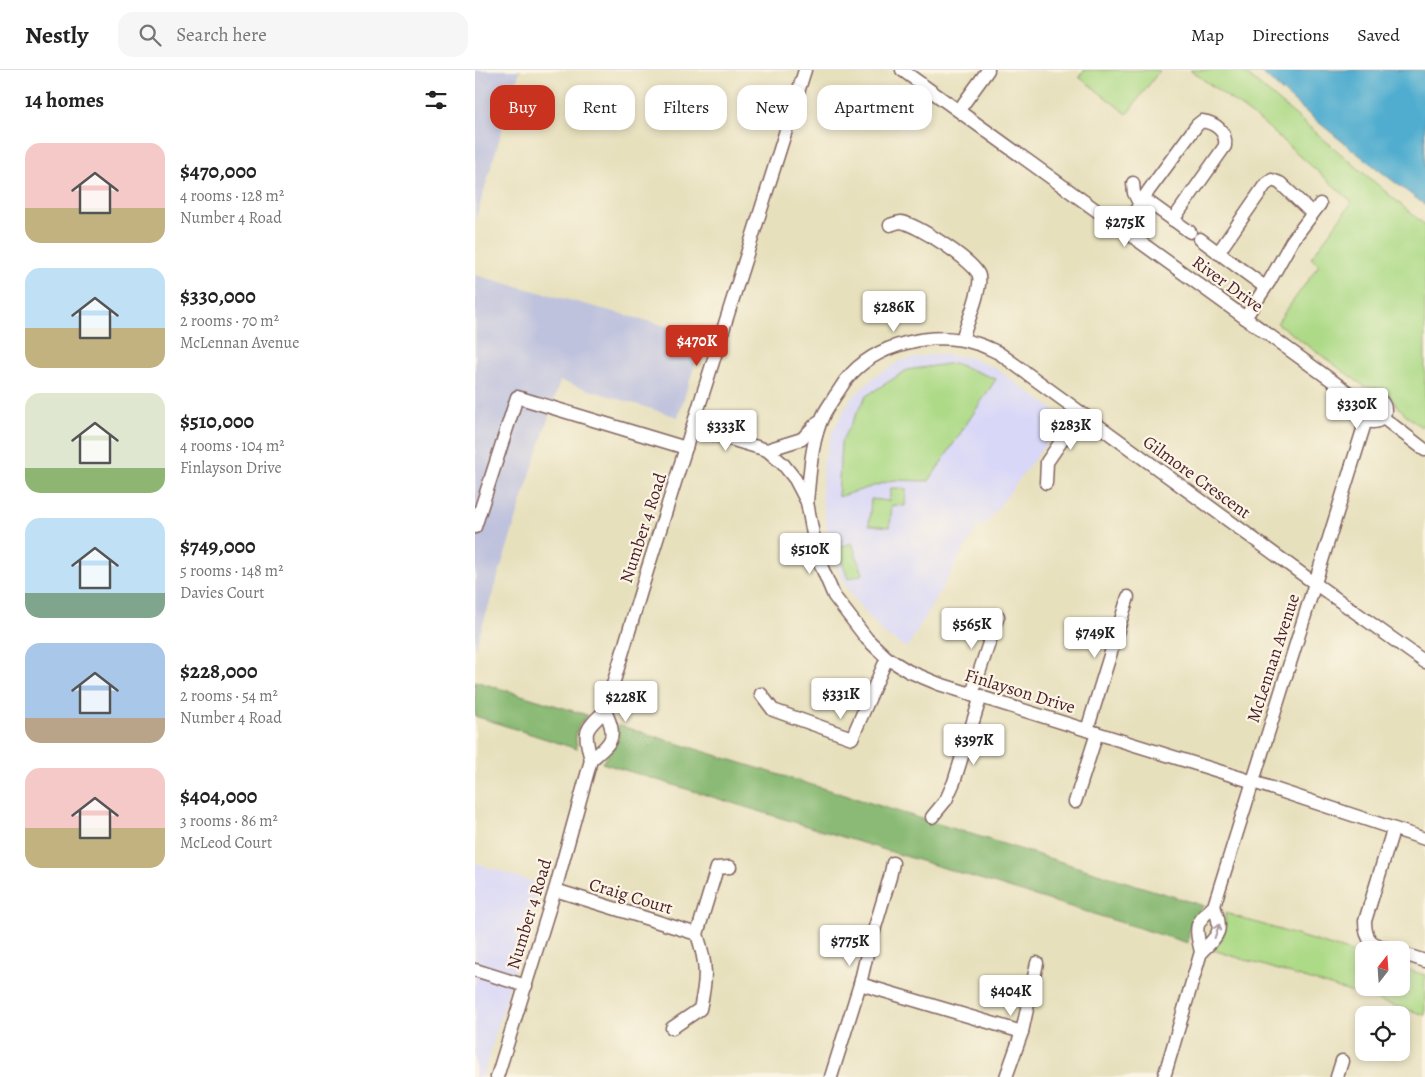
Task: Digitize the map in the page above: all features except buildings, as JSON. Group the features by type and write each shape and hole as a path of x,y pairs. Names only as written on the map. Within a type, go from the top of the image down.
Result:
{"street":[{"name":"Number 4 Road","path":"497,1077 555,890 591,760 586,731 605,711 805,70"},
{"name":"River Drive","path":"902,70 1363,403"},
{"path":"959,110 989,70"},
{"path":"1123,230 1197,125 1202,121 1209,122 1224,134 1225,146 1173,220"},
{"path":"1218,253 1265,185 1272,180 1316,208 1292,241 1245,318"},
{"path":"1133,183 1134,193 1142,203 1150,204 1265,287"},
{"path":"890,225 901,222 915,227 965,258 974,267 979,276 979,287 962,340"},
{"name":"Gilmore Crescent","path":"767,450 802,439 813,429 846,379 866,361 885,351 909,342 927,339 962,340 980,344 999,353 1080,414 1425,662"},
{"path":"475,527 517,397 687,448"},
{"path":"1374,398 1381,402 1384,409 1382,417 1373,422 1366,420 1361,410 1363,403 1374,398"},
{"path":"1045,482 1047,462 1080,414"},
{"name":"Gilmore Crescent","path":"807,502 814,445 823,415"},
{"path":"1382,417 1425,450"},
{"name":"McLennan Avenue","path":"1164,1077 1201,952 1197,925 1201,918 1214,906 1366,420"},
{"name":"Finlayson Drive","path":"693,428 767,450 783,464 795,479 807,502 817,556 835,596 867,639 887,658 898,665 939,684 1252,781 1393,830 1425,839"},
{"path":"1075,802 1128,597"},
{"path":"932,817 945,800 954,782 998,616"},
{"path":"761,694 773,710 852,738 887,658"},
{"path":"591,760 609,744 613,732 605,711"},
{"path":"1370,941 1365,934 1365,922 1393,830"},
{"path":"831,1077 860,984 893,863"},
{"path":"672,1028 699,1010 705,986 704,957 697,934 717,868 731,867"},
{"name":"Craig Court","path":"555,890 697,934"},
{"name":"McLennan Avenue","path":"1201,952 1219,932 1220,923 1214,906"},
{"path":"1410,956 1425,960"},
{"path":"1006,1077 1022,1032 1037,963"},
{"path":"475,970 526,986"},
{"path":"860,984 1022,1032"},
{"path":"1337,1077 1342,1061"}],"shaded area":[{"path":"475,70 520,70 516,85 490,85 490,130 502,130 475,221"},
{"path":"475,275 704,336 678,417 560,381 475,649"},
{"path":"935,354 968,357 995,368 1054,410 1059,426 983,528 978,526 907,648 884,634 854,598 842,579 829,542 822,496 823,464 833,430 850,400 874,377 902,360"},
{"path":"475,863 539,884 483,1077 475,1077"}],"green space":[{"path":"1084,70 1160,70 1127,114 1079,77"},
{"path":"1190,70 1242,70 1425,225 1425,421 1421,427 1402,411 1384,390 1365,387 1277,323 1319,265 1311,258 1352,202 1262,122"},
{"path":"954,363 996,379 929,481 893,480 838,497 841,442 866,396 907,370"},
{"path":"891,488 906,489 905,506 892,505 890,527 869,525 871,499 889,501"},
{"path":"852,543 863,574 848,579 837,548"},
{"path":"475,681 587,715 577,730 577,749 475,716"},
{"path":"618,725 1204,906 1191,923 1188,943 602,763 618,742"},
{"path":"1225,913 1355,953 1355,994 1213,950 1220,942 1225,924"},
{"path":"1410,971 1425,975 1425,1015 1410,1010 1410,1006 1396,1006 1363,996 1410,996"}],"water":[{"path":"1259,70 1425,70 1425,205 1319,123"}]}
